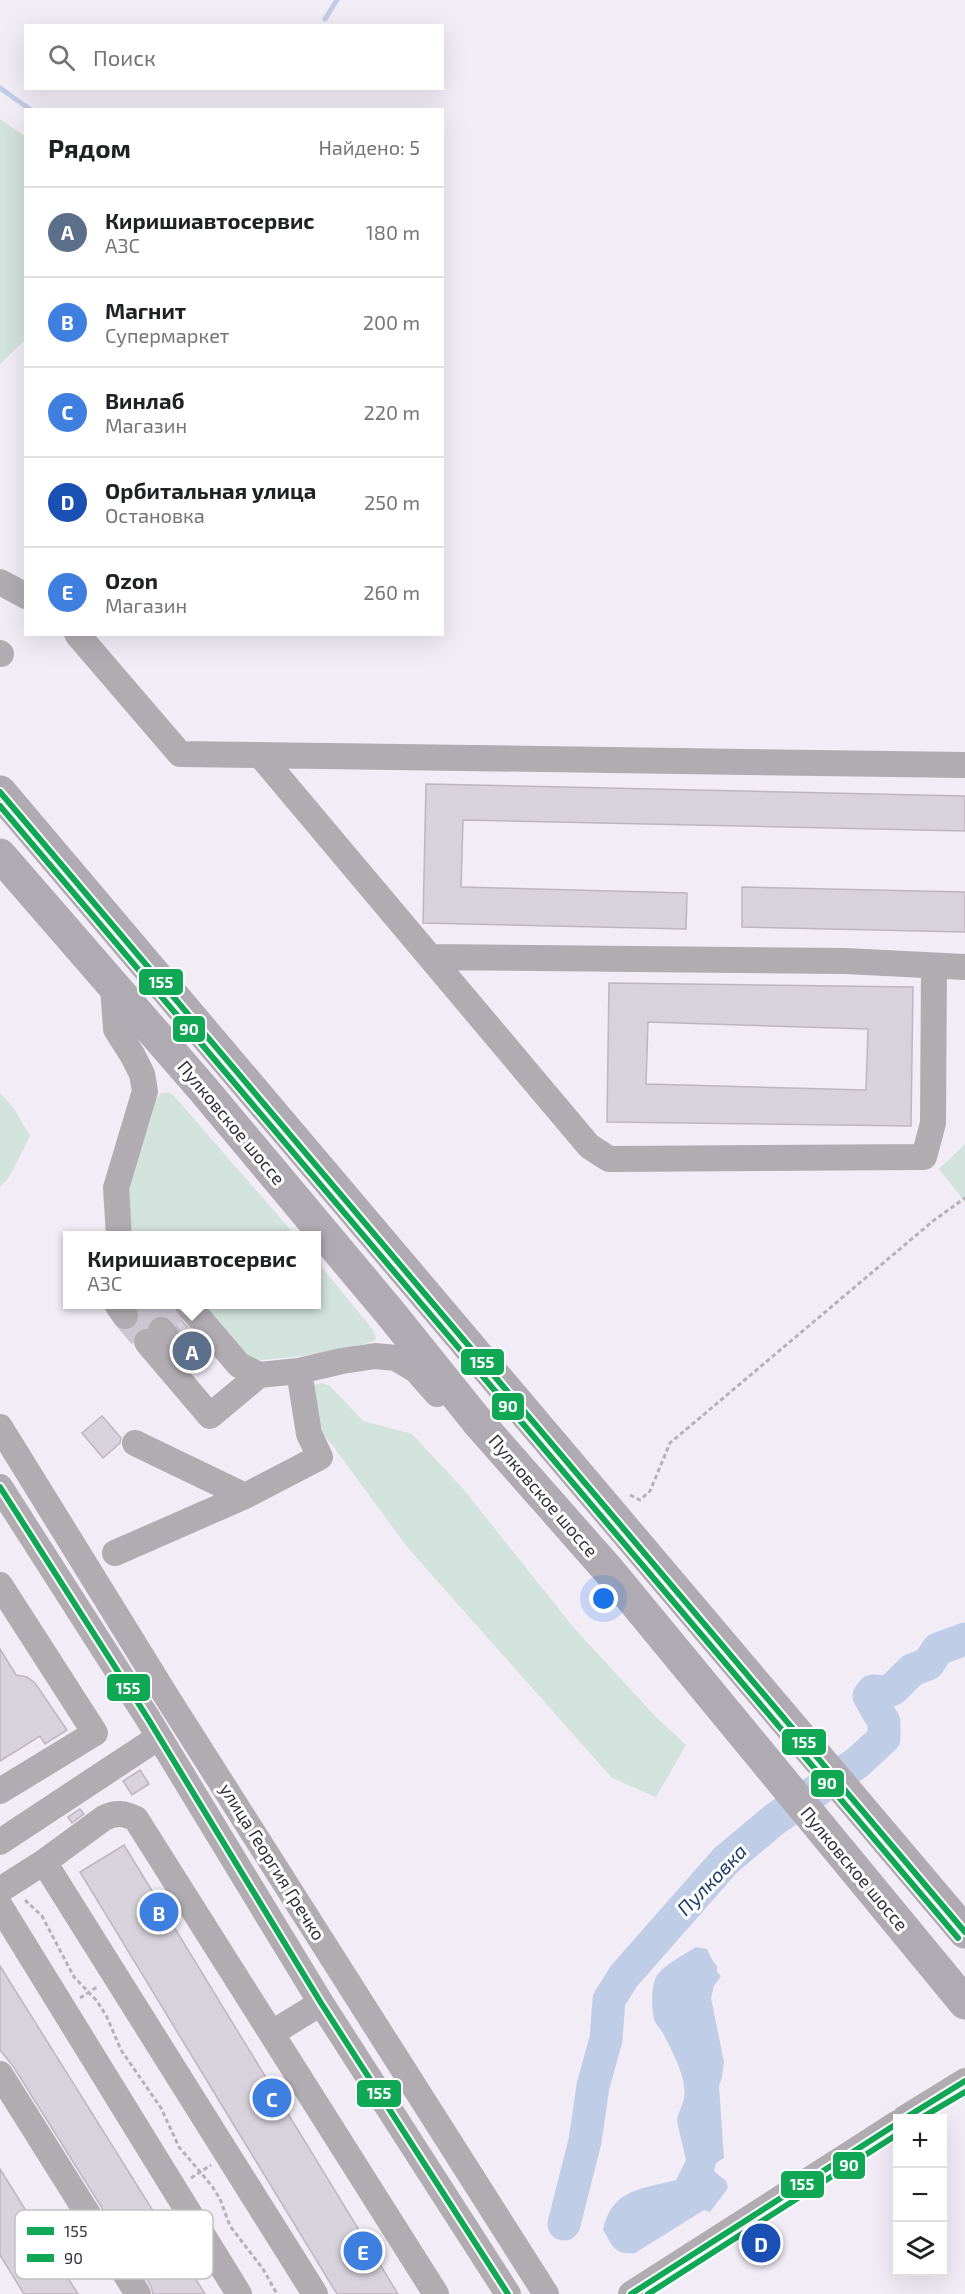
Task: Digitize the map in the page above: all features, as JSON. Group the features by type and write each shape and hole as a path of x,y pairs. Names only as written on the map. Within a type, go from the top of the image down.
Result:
{"highway":[{"name":"Пулковское шоссе","path":"0,792 965,1932"},
{"name":"Пулковское шоссе","path":"0,855 203,1089 321,1231"},
{"name":"Пулковское шоссе","path":"321,1231 477,1421 609,1572 965,2002"}],"street":[{"path":"0,582 24,595"},
{"path":"79,636 180,754 965,765"},
{"path":"260,754 590,1146 609,1159 924,1157 933,1123 934,966"},
{"path":"431,957 845,961 965,967"},
{"path":"113,986 116,1029 142,1074 145,1091 116,1188 123,1231"},
{"path":"170,1329 259,1375 299,1371 375,1356 396,1358 416,1370 435,1392 477,1421"},
{"path":"170,1329 210,1416 259,1375"},
{"path":"115,1553 245,1496 320,1457 309,1434 299,1371"},
{"name":"улица Георгия Гречко","path":"0,1427 170,1702 546,2294"},
{"path":"135,1443 245,1496"},
{"name":"улица Георгия Гречко","path":"0,1487 159,1737 321,2003 508,2294"},
{"path":"0,1585 95,1733 0,1791"},
{"path":"159,1737 3,1840 36,1867 115,1975 315,2294"},
{"path":"188,2210 63,2008 8,1898 36,1867 114,1813 126,1814 136,1819 436,2294"},
{"path":"272,2033 321,2003"},
{"path":"0,2074 85,2210"},
{"path":"911,2114 965,2081"},
{"path":"631,2294 893,2126"},
{"path":"213,2251 239,2294"},
{"path":"129,2279 138,2294"}],"path":[{"path":"602,1504 619,1489 640,1500 650,1491 670,1443 933,1221 965,1198"},
{"path":"8,1898 42,1917 74,1977 106,2014 121,2050 161,2108 179,2147 220,2199 230,2226 263,2269 278,2294"},
{"path":"63,2008 115,1975"},
{"path":"175,2189 227,2154"}],"shaded area":[{"path":"0,119 24,136 24,341 0,364"},
{"path":"169,1092 175,1097 292,1231 133,1231 125,1200 154,1101 161,1093"},
{"path":"0,1093 13,1107 30,1136 9,1177 0,1187"},
{"path":"965,1144 965,1202 939,1169"},
{"path":"321,1266 373,1330 376,1338 374,1341 327,1352 247,1361 198,1309 321,1309"},
{"path":"322,1383 330,1386 363,1421 412,1434 464,1490 574,1628 654,1715 686,1745 656,1797 612,1778 408,1548 333,1446 298,1407 304,1387"}],"water":[{"path":"696,1947 707,1949 721,1976 714,1986 711,1998 724,2062 719,2086 724,2158 716,2163 714,2171 726,2181 728,2188 710,2212 704,2210 635,2253 618,2251 603,2230 607,2216 614,2206 630,2193 676,2180 686,2160 677,2121 685,2092 683,2079 673,2053 654,2019 652,1996 658,1974"},
{"path":"585,2141 585,2183 580,2214 576,2223 564,2223 553,2211 558,2192"}],"building":[{"path":"426,784 965,796 965,831 463,820 461,887 687,893 686,929 423,923"},
{"path":"742,887 965,892 965,932 742,927"},
{"path":"609,983 913,987 911,1126 607,1122","holes":["648,1022 868,1029 866,1090 646,1084"]},
{"path":"138,1309 174,1309 210,1354 191,1370 174,1350 181,1342 182,1334 172,1320 158,1315 152,1318 147,1327 138,1330 134,1335 129,1330 139,1322 140,1314"},
{"path":"102,1416 121,1438 120,1443 103,1458 82,1433"},
{"path":"0,1649 16,1675 27,1677 35,1683 67,1730 45,1744 40,1736 0,1761"},
{"path":"140,1770 149,1784 132,1795 123,1781"},
{"path":"80,1809 84,1814 72,1823 68,1817"},
{"path":"124,1845 398,2294 337,2294 232,2122 80,1872"},
{"path":"0,1966 152,2210 103,2210 13,2066 0,2050"},
{"path":"0,2169 26,2210 15,2210 15,2279 69,2279 78,2294 24,2294 0,2255"},
{"path":"147,2279 196,2279 205,2294 153,2294"}],"waterway":[{"path":"325,19 337,0"},
{"path":"0,88 28,108"},
{"name":"Пулковка","path":"564,2224 585,2141 593,2086 606,2039 609,2000 624,1976 726,1860 775,1819 857,1763 884,1738 884,1722 869,1696 873,1691 884,1692 893,1689 912,1670 928,1664 938,1649 965,1639"}],"tunnel":[{"path":"143,1309 161,1330"},
{"path":"166,1309 180,1325"},
{"path":"125,1316 147,1342"}],"transit line":[{"name":"155","path":"0,792 965,1932"},
{"name":"90","path":"0,806 958,1938"},
{"name":"155","path":"0,1487 147,1717 321,2003 508,2294"},
{"name":"155","path":"911,2114 965,2081"},
{"name":"90","path":"928,2114 965,2092"},
{"name":"155","path":"631,2294 893,2126"},
{"name":"90","path":"648,2294 893,2137"}],"place":[{"name":"Киришиавтосервис","path":"192,1351"},
{"name":"Магнит","path":"159,1912"},
{"name":"Винлаб","path":"272,2098"},
{"name":"Орбитальная улица","path":"761,2243"},
{"name":"Ozon","path":"363,2251"}]}
